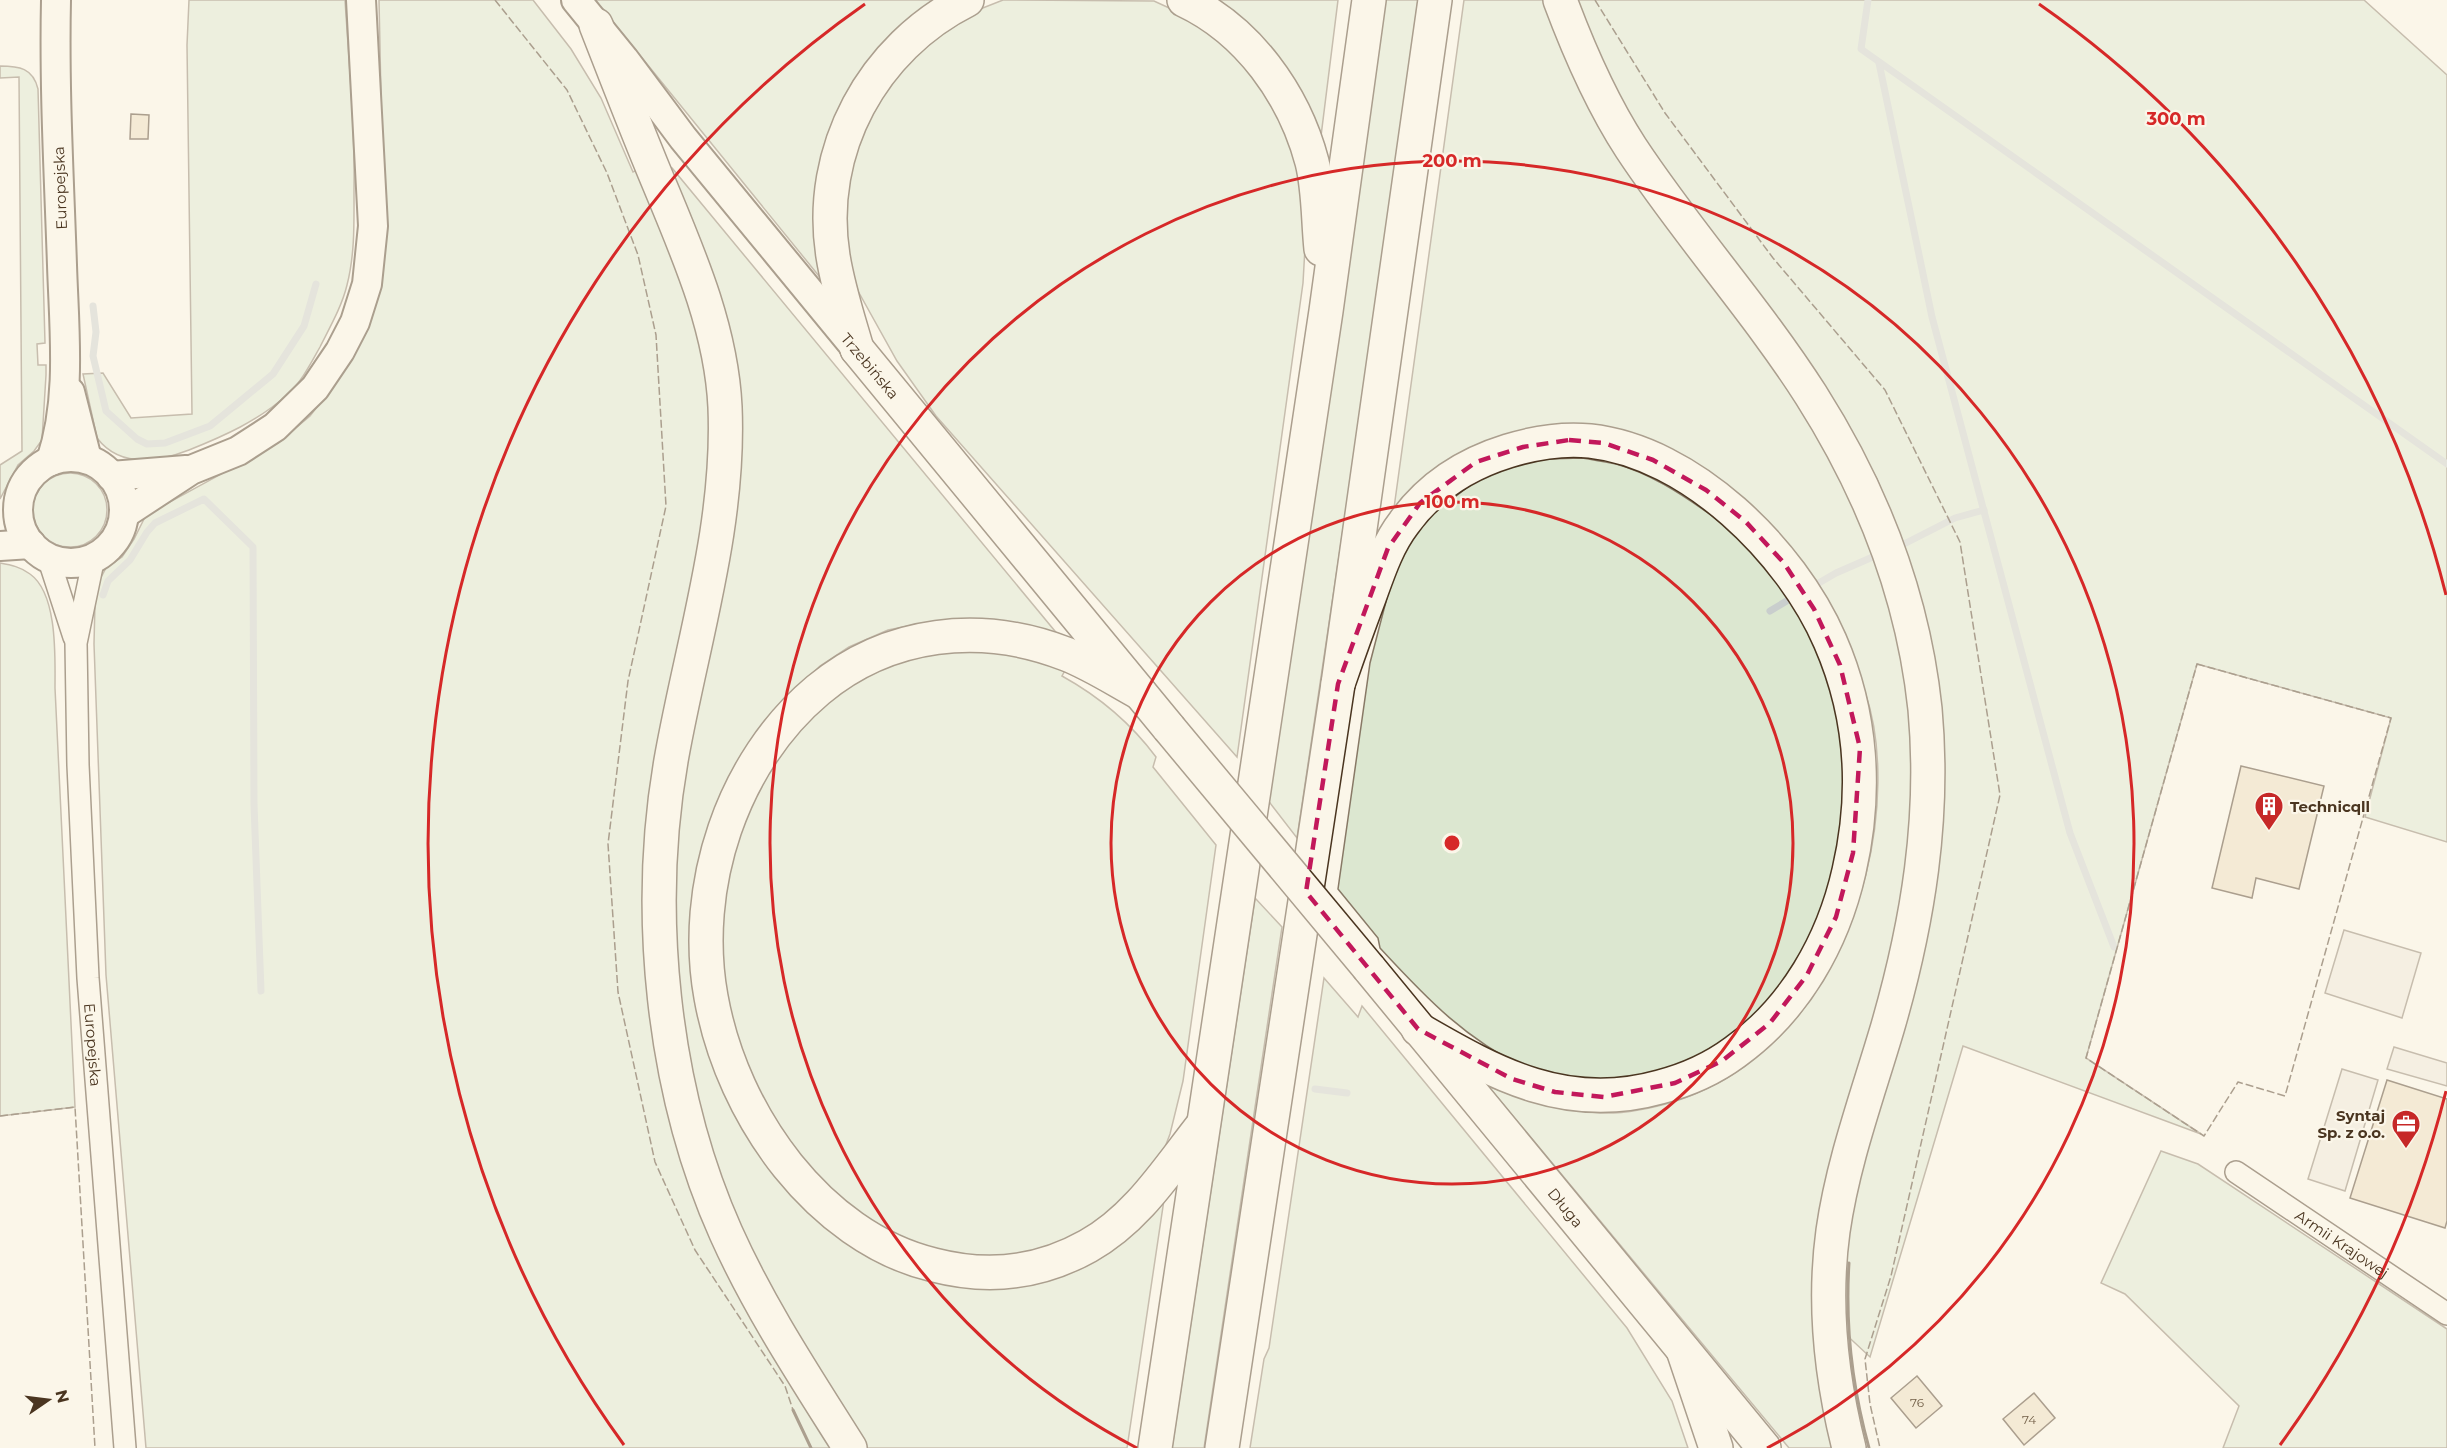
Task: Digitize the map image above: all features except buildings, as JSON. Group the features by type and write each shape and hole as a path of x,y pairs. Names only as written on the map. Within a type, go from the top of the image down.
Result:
{"main road":[{"name":"Europejska","path":"51,461 57,444 66,377 57,119 56,0"},
{"path":"124,514 191,470 250,445 275,427 308,398 350,334 367,284 373,226 362,0"},
{"path":"857,349 837,273 831,231 834,178 839,152 855,110 889,60 933,19 967,0"},
{"path":"1184,0 1198,6 1247,44 1280,87 1293,112 1307,146 1316,185 1326,310"},
{"path":"1155,1448 1326,310 1369,0"},
{"path":"1222,1448 1338,684 1435,0"},
{"path":"1560,0 1594,82 1629,144 1662,194 1810,393 1837,438 1859,478 1884,534 1896,568 1913,636 1924,707 1927,746 1926,844 1922,880 1915,920 1889,1021 1849,1154 1833,1230 1829,1277 1831,1351 1849,1448"},
{"path":"586,12 697,278 718,348 725,405 725,480 719,530 672,754 664,805 658,914 661,970 670,1037 686,1112 703,1172 725,1231 781,1337 850,1448"},
{"name":"Trzebińska","path":"586,12 682,138 1369,968"},
{"name":"Europejska","path":"66,377 87,459"},
{"path":"1338,684 1388,548 1402,525 1420,503 1457,474 1496,455 1547,442 1589,441 1628,449 1681,475 1729,507 1767,543 1799,584 1829,639 1840,665 1855,719 1860,748 1858,817 1851,862 1836,916 1824,946 1789,1001 1770,1023 1722,1061 1699,1074 1649,1090 1604,1097 1577,1096 1554,1092 1512,1079 1473,1061 1418,1029"},
{"path":"0,546 40,550 72,562 94,557 115,539 124,514 120,490 111,476 100,466 87,459 69,457 51,461 40,467 26,481 9,512 20,522 40,550"},
{"path":"111,476 191,470"},
{"path":"1140,693 1070,655 1043,646 1007,638 963,635 929,638 895,645 863,659 834,677 804,702 781,726 741,789 728,819 719,849 709,909 707,948 711,996 718,1030 734,1076 756,1120 776,1151 820,1201 847,1223 898,1254 925,1263 989,1274 1019,1271 1060,1260 1089,1246 1114,1230 1134,1211 1204,1124"},
{"name":"Długa","path":"1369,968 1764,1448"},
{"path":"1683,1350 1716,1448"},
{"path":"1229,1398 1229,1448"}],"street":[{"name":"Europejska","path":"40,550 76,643"},
{"name":"Europejska","path":"94,557 76,643 78,765 88,978 125,1448"},
{"name":"Armii Krajowej","path":"2236,1172 2447,1314"}],"highlighted area":[{"path":"1569,440 1604,443 1653,460 1706,490 1746,522 1784,563 1814,609 1840,665 1860,748 1853,853 1836,917 1807,975 1770,1023 1722,1061 1675,1083 1604,1097 1555,1092 1512,1079 1418,1029 1306,892 1338,684 1388,548 1420,503 1476,462 1523,447"}],"green space":[{"path":"189,0 345,0 354,143 353,250 350,273 339,309 309,366 292,390 264,413 215,439 177,454 140,460 117,454 106,448 97,438 83,374 103,373 131,418 192,414 187,45"},
{"path":"379,0 533,0 571,49 601,98 633,172 639,169 708,355 713,480 670,702 658,1051 832,1448 146,1448 106,975 94,644 98,583 106,568 122,557 146,515 278,443 310,416 337,381 360,339 384,244"},
{"path":"595,0 944,0 879,52 823,281"},
{"path":"1003,0 1154,1 1191,18 1250,69 1294,146 1307,212 1303,283 1237,757 936,416 897,361 858,291 850,265 845,229 845,178 857,134 899,66 960,17"},
{"path":"1210,0 1338,0 1320,144"},
{"path":"1381,0 1418,0 1373,328 1297,838 1267,799"},
{"path":"1464,0 1547,0 1782,374 1869,530 1905,659 1916,765 1902,917 1831,1170 1834,1448 1789,1448 1488,1086 1557,1107 1586,1112 1620,1113 1676,1101 1713,1086 1746,1066 1775,1041 1800,1013 1822,982 1840,948 1855,912 1866,874 1874,830 1878,783 1875,736 1871,713 1862,686 1702,469 1493,440 1477,446 1439,468 1394,508"},
{"path":"1575,0 2364,0 2447,75 2447,842 2365,817 2391,718 2197,664 2086,1058 2201,1134 1963,1046 1870,1357 1840,1329 1847,1224 1927,925 1905,550 1877,479 1850,431 1673,187 1619,99"},
{"path":"0,66 19,68 29,72 38,89 45,343 37,344 38,365 46,365 46,375 42,440 34,451 18,465 0,499 0,465 22,451 19,77 0,78"},
{"path":"664,165 672,168 1059,636 962,619 924,623 888,630 849,647 820,666 775,711 696,951 788,1183 975,1285 1165,1193 1127,1448 862,1448 814,1371 724,1195 679,1033 670,853 733,484"},
{"path":"1582,458 1616,464 1664,484 1708,513 1759,559 1799,614 1827,675 1842,740 1845,807 1835,874 1812,937 1774,995 1742,1029 1706,1057 1660,1073 1615,1080 1545,1075 1531,1071 1487,1046 1432,1002 1398,967 1380,948 1378,938 1338,889 1370,663 1390,586 1409,542 1428,518 1478,479 1509,466 1547,459"},
{"path":"63,473 77,473 91,479 101,489 107,503 105,524 91,541 77,547 63,547 49,541 39,531 33,517 33,503 39,489 49,479"},
{"path":"0,563 23,570 39,583 46,596 53,627 75,1107 0,1116"},
{"path":"930,650 1004,651 1067,667 1062,676 1114,711 1146,744 1156,757 1153,767 1216,845 1183,1081 1170,1134 1162,1155 1146,1178 1079,1238 999,1262 911,1246 847,1209 799,1162 749,1081 722,984 722,897 738,830 776,750 843,683"},
{"path":"1255,898 1282,927 1204,1448 1172,1448"},
{"path":"1324,978 1358,1017 1362,1006 1627,1328 1672,1401 1688,1448 1250,1448 1264,1359 1269,1348"},
{"path":"2161,1151 2198,1164 2447,1329 2447,1448 2223,1448 2239,1406 2125,1294 2101,1283"}],"shaded area":[{"path":"2344,930 2421,953 2402,1018 2325,993"},
{"path":"2394,1047 2447,1063 2447,1086 2387,1069"},
{"path":"2342,1069 2378,1080 2345,1191 2308,1179"}],"waterway":[{"path":"1868,0 1861,49 2447,464"},
{"path":"1879,63 1932,317 2070,833 2114,947"},
{"path":"93,306 96,332 93,356 106,411 137,439 147,444 165,443 210,426 273,374 304,326 316,284"},
{"path":"103,595 108,581 130,560 155,523 204,499 253,547 254,805 261,991"},
{"path":"1904,544 1955,518 1984,510"},
{"path":"1817,584 1875,556"},
{"path":"1770,611 1790,599"},
{"path":"1315,1089 1347,1093"}],"fence":[{"path":"495,0 567,90 607,173 638,255 656,335 666,506 628,681 608,844 618,992 655,1162 695,1250 785,1386 793,1410"},
{"path":"1595,0 1665,113 1773,258 1885,390 1960,542 2000,795 1891,1276 1865,1359 1870,1404 1880,1448"},
{"path":"2197,664 2391,718 2285,1096 2238,1082 2204,1136 2086,1058 2197,664"},
{"path":"0,1116 75,1107 95,1448"}],"wall":[{"path":"1849,1263 1848,1310 1851,1356 1858,1402 1869,1448"},
{"path":"793,1410 811,1448"}],"place":[{"name":"Technicqll","path":"2269,832"},
{"name":"Syntaj Sp. z o.o.","path":"2406,1150"}]}
